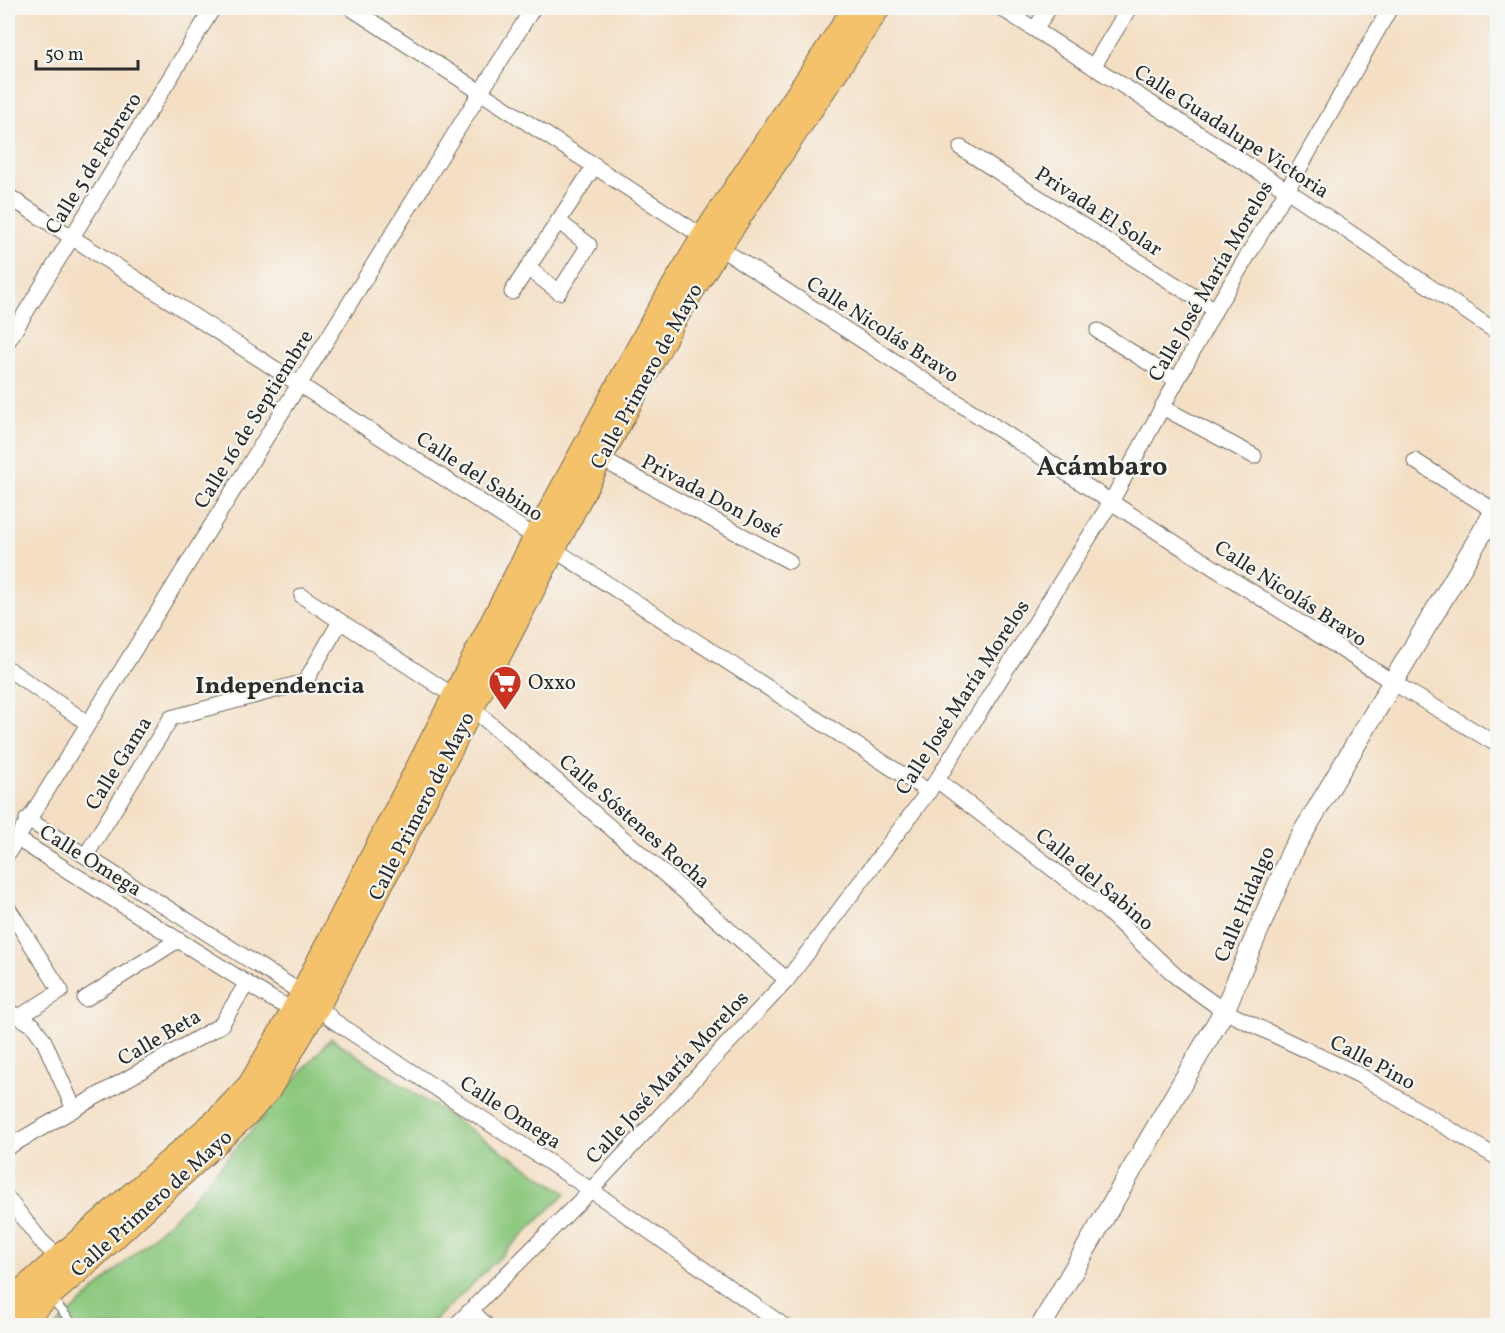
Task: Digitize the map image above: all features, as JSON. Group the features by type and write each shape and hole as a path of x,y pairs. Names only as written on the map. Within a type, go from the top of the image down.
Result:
{"main road":[{"name":"Calle Primero de Mayo","path":"712,241 855,8"},
{"name":"Calle Primero de Mayo","path":"14,1326 48,1294 68,1266 250,1085 311,1009 463,702 592,454 656,316 878,8"},
{"name":"Calle Primero de Mayo","path":"8,1304 68,1266"}],"street":[{"name":"Calle 5 de Febrero","path":"8,341 213,8"},
{"name":"Calle Nicolás Bravo","path":"351,8 1111,502 1394,683 1497,745"},
{"name":"Calle 16 de Septiembre","path":"8,852 86,722 300,384 533,8"},
{"name":"Calle Guadalupe Victoria","path":"1000,8 1287,190 1497,333"},
{"path":"1035,29 1049,8"},
{"path":"1093,67 1129,8"},
{"name":"Calle José María Morelos","path":"455,1326 591,1190 787,980 933,786 1111,502 1215,310 1287,190 1390,8"},
{"name":"Privada El Solar","path":"961,148 1215,310"},
{"path":"512,292 595,165"},
{"name":"Calle del Sabino","path":"8,196 545,542 933,786 1106,910 1178,978 1224,1011"},
{"path":"528,268 560,292 589,245 558,221"},
{"path":"1098,331 1176,380"},
{"path":"1162,407 1254,456"},
{"name":"Privada Don José","path":"592,454 789,561"},
{"path":"1415,461 1496,509"},
{"name":"Calle Hidalgo","path":"1041,1326 1224,1011 1292,850 1496,509"},
{"path":"302,596 463,702"},
{"name":"Calle Gama","path":"86,855 171,718 305,682 340,622"},
{"path":"8,669 86,722"},
{"name":"Calle Sóstenes Rocha","path":"463,702 787,980"},
{"name":"Calle Omega","path":"27,819 86,855 311,1009 591,1190 784,1326"},
{"name":"Calle Omega","path":"16,837 247,983 311,1009"},
{"path":"8,908 61,990 13,1014"},
{"path":"85,999 178,940"},
{"name":"Calle Beta","path":"8,1147 221,1025 247,983"},
{"name":"Calle Pino","path":"1224,1011 1359,1075 1497,1158"},
{"path":"13,1014 33,1025 44,1041 74,1109"},
{"path":"8,1199 68,1266"},
{"path":"471,1310 487,1326"}],"lane":[{"path":"48,1294 75,1326"}],"green space":[{"path":"331,1038 566,1193 430,1325 56,1326 186,1206"}],"place":[{"name":"Oxxo","path":"505,711"}],"district":[{"name":"Acámbaro","path":"1102,466"},
{"name":"Independencia","path":"280,685"}]}
